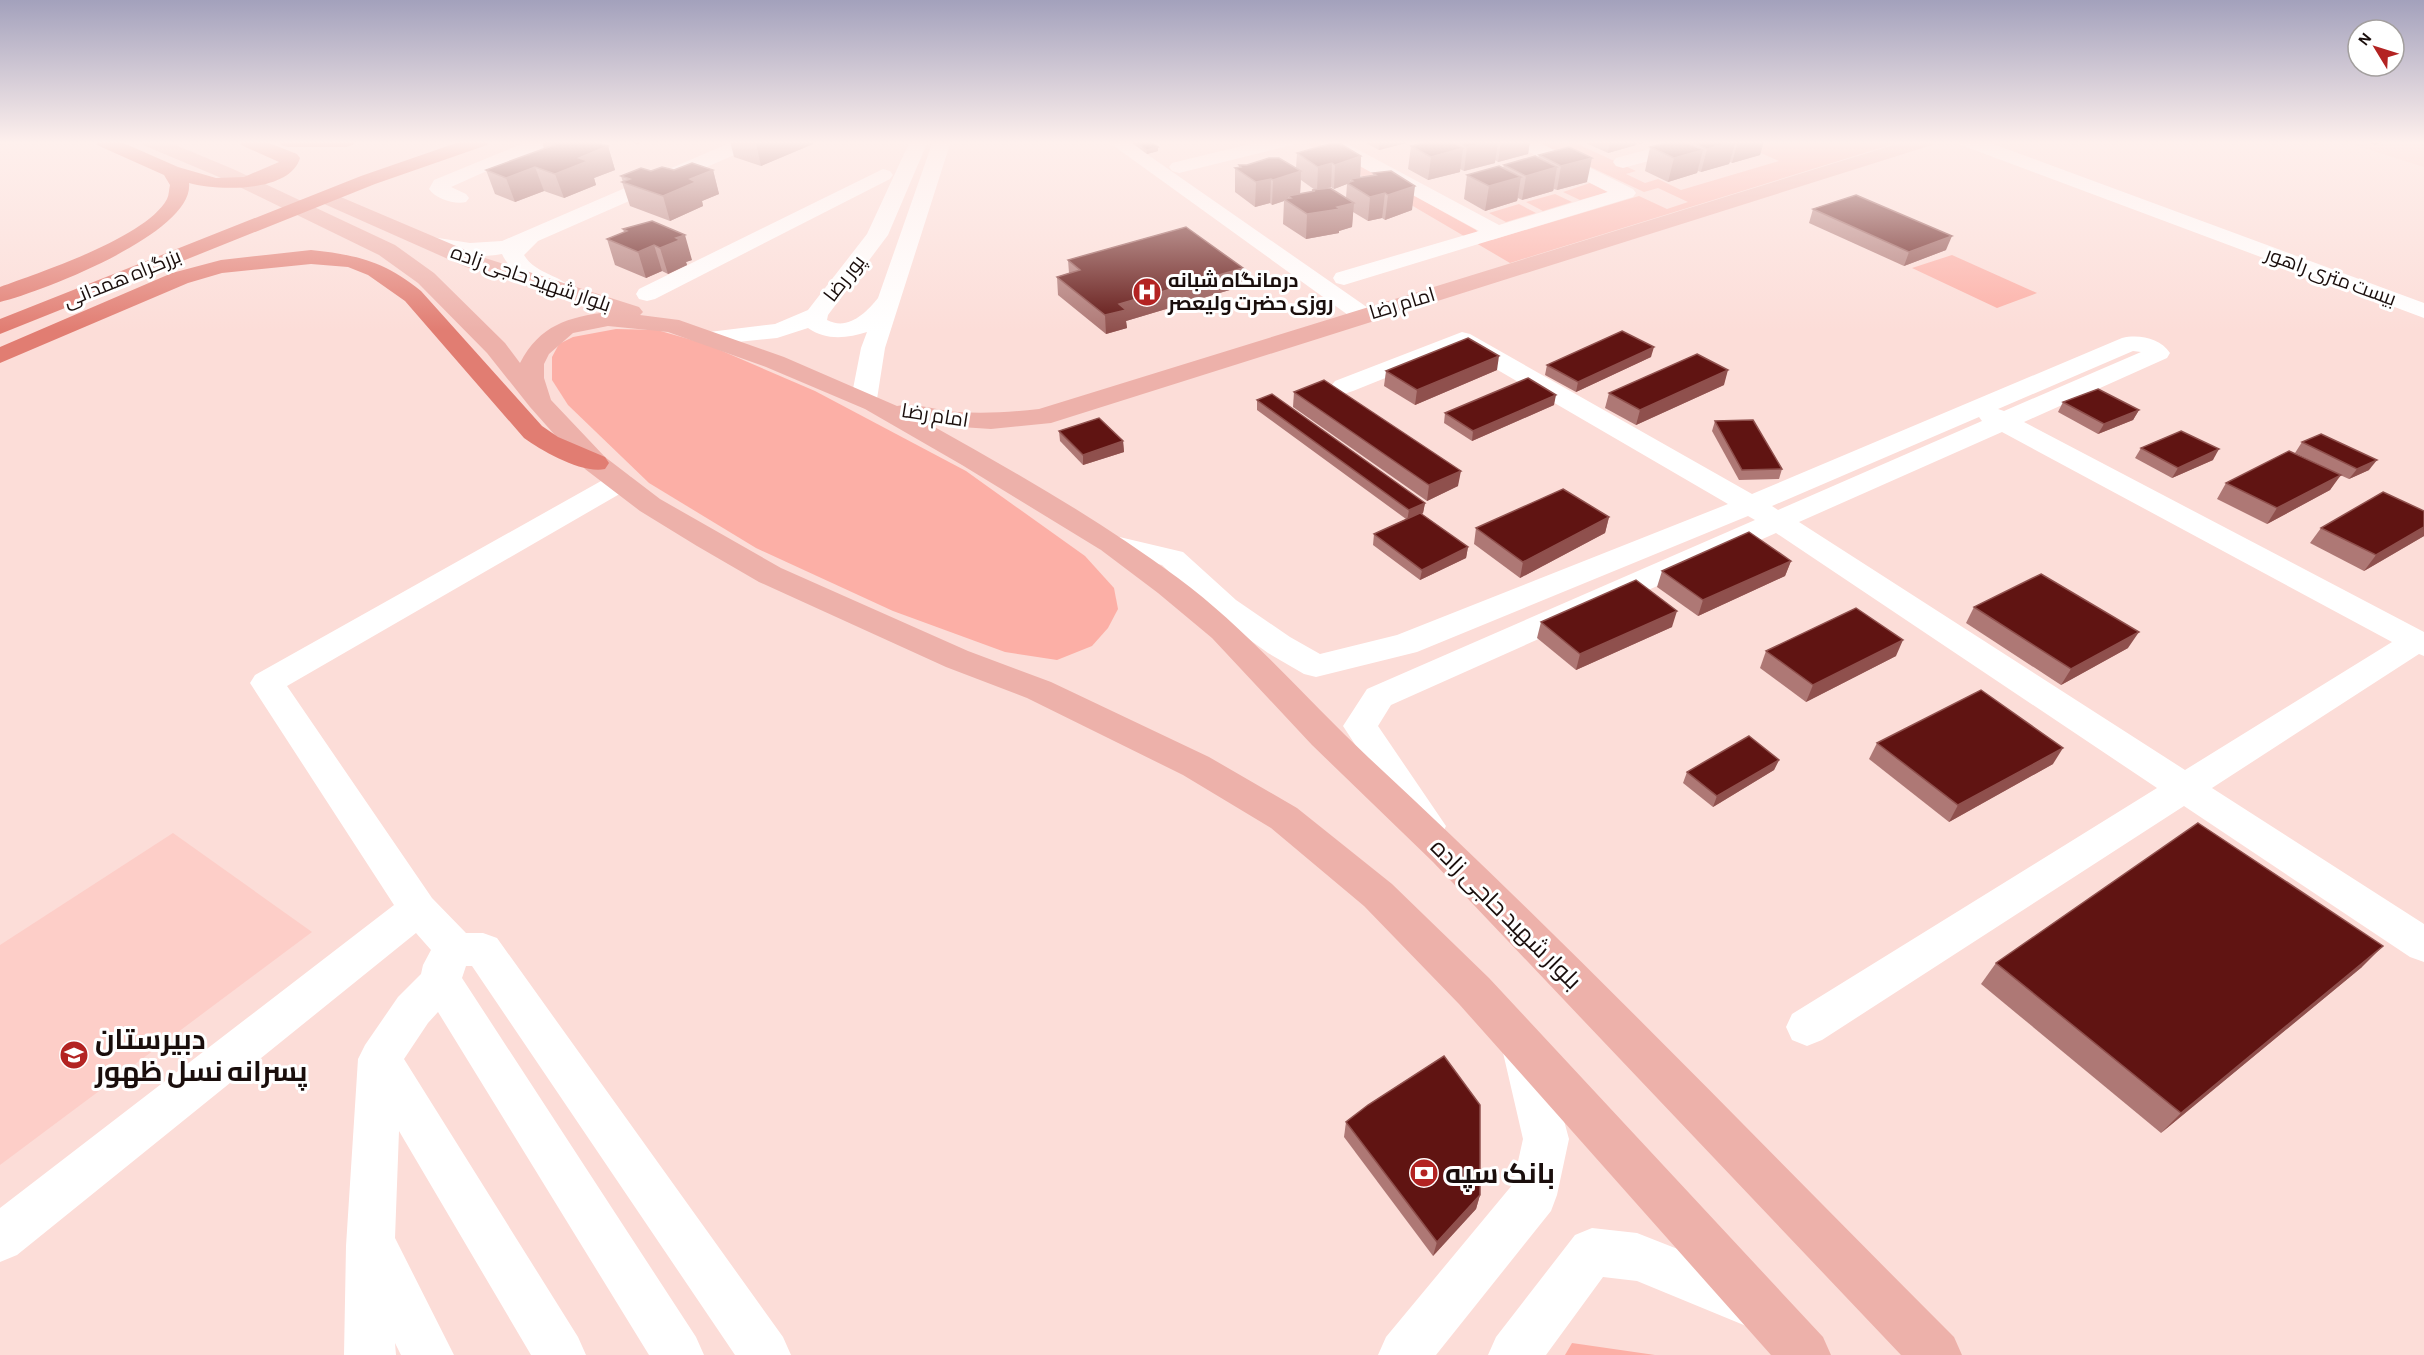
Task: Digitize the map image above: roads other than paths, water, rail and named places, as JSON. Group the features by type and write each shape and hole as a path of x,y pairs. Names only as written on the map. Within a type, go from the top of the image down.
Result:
{"highway":[{"path":"0,295 134,238 172,204"},
{"name":"بزرگراه همدانی","path":"0,306 262,204"},
{"name":"بزرگراه همدانی","path":"0,327 307,204"},
{"path":"0,356 133,297 201,272 266,260 311,258 351,261 386,276 413,296 533,432 549,443 595,463"}],"main road":[{"name":"بلوار شهید حاجی زاده","path":"293,204 387,250 426,278 496,348 539,402 595,463 651,506 770,575 957,659 1039,690 1196,766 1284,818 1378,895 1474,991 1521,1043"},
{"name":"بلوار شهید حاجی زاده","path":"342,204 474,262 671,325"},
{"name":"امام رضا","path":"869,402 915,414 971,422 1042,417 1721,204"},
{"path":"539,402 532,378 532,364 538,350 565,328 584,322 608,319 671,325 794,369 869,402"},
{"name":"بلوار شهید حاجی زاده","path":"869,402 1111,544 1169,586 1223,631 1324,736 1446,852 1936,1355"},
{"path":"1521,1043 1805,1355"}],"street":[{"path":"432,243 456,249 490,250 529,238 606,204"},
{"path":"648,294 816,204"},
{"path":"860,258 864,218 870,204"},
{"name":"پور رضا","path":"709,338 777,331 797,325 816,315 877,235 891,204"},
{"name":"پور رضا","path":"869,402 873,348 920,204"},
{"path":"902,258 927,236 940,204"},
{"path":"1205,204 1363,315"},
{"path":"1445,204 1497,232"},
{"path":"1344,278 1589,204"},
{"name":"بیست متری راهور","path":"2138,204 2424,311"},
{"path":"529,238 513,254 516,262 531,274 563,291"},
{"path":"816,315 815,322 821,328 837,330 853,328 867,323 887,302"},
{"path":"1344,386 1462,339 1765,513 2424,945"},
{"path":"1111,544 1172,558 1225,607 1280,645 1316,666 1406,644 1765,513 2004,422 2158,353 2147,345 2130,343 1978,408 1765,513 1379,697 1360,726 1446,852"},
{"path":"1978,408 2420,643"},
{"path":"620,482 267,684 418,909 448,965 678,1355"},
{"path":"1807,1027 2185,788 2420,643"},
{"path":"0,1238 418,909"},
{"path":"370,1355 370,1241 380,1059 412,1010 448,965 483,950 765,1355"},
{"path":"1404,1355 1534,1195 1546,1138 1521,1043"},
{"path":"380,1059 560,1355"},
{"path":"370,1241 428,1355"},
{"path":"1514,1355 1592,1252 1637,1257 1761,1307"}],"place":[{"name":"درمانگاه شبانه روزی حضرت ولیعصر","path":"1147,292"},
{"name":"دبیرستان پسرانه نسل ظهور","path":"74,1055"},
{"name":"بانک سپه","path":"1424,1173"}]}
